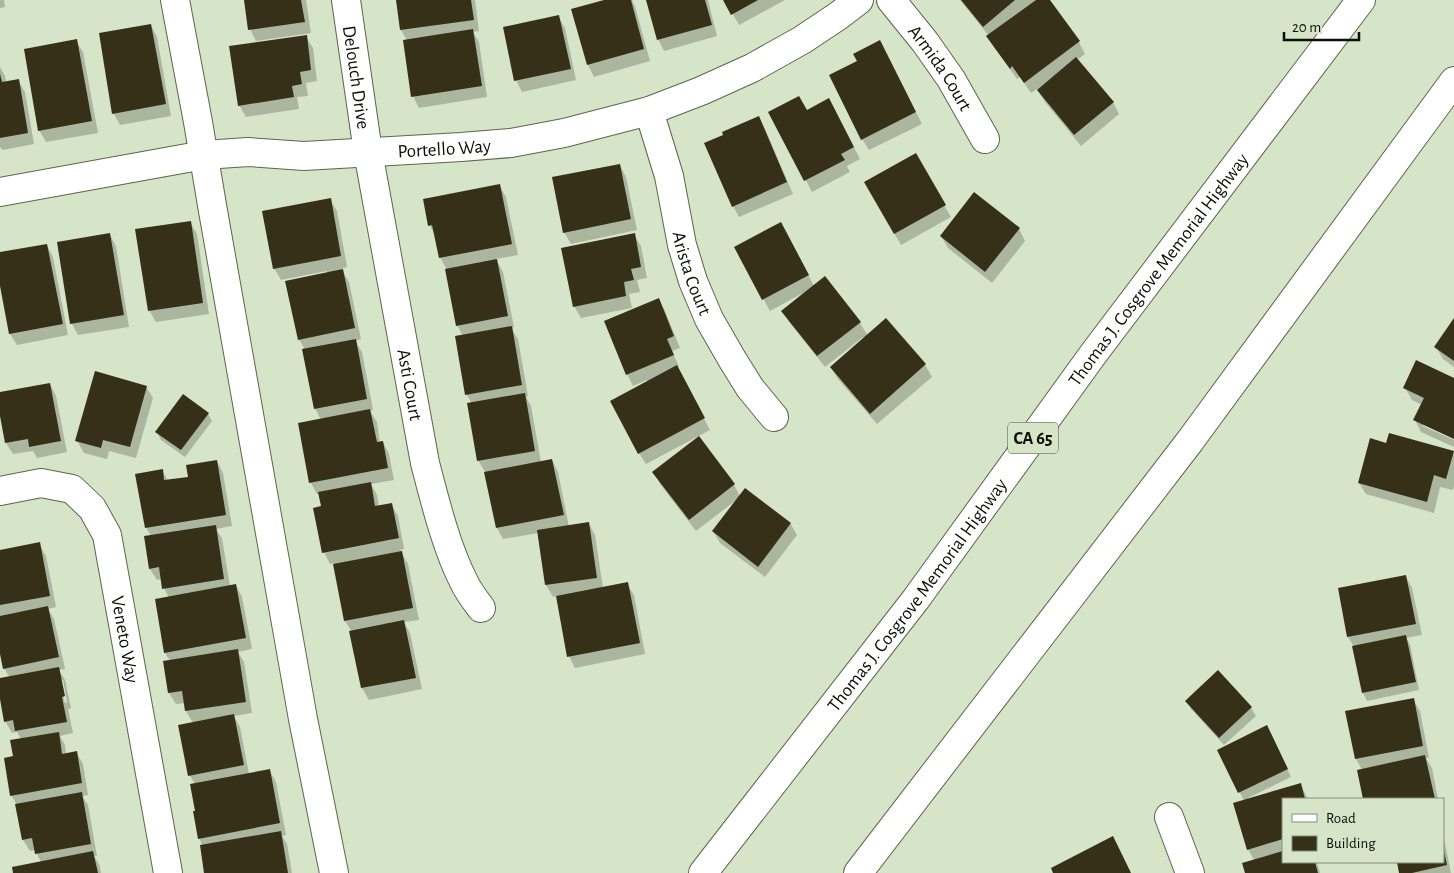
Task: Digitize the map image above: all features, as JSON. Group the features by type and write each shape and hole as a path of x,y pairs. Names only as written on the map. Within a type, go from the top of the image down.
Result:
{"main road":[{"path":"175,0 303,719 334,873"},
{"name":"Delouch Drive","path":"346,0 368,152"},
{"name":"Portello Way","path":"0,192 204,155 248,152 304,156 461,147 511,143 564,133 649,111 701,91 752,68 802,40 859,0"},
{"name":"Armida Court","path":"891,0 925,42 951,79 985,139"},
{"name":"Thomas J. Cosgrove Memorial Highway","path":"703,873 916,599 1094,353 1361,0"},
{"path":"858,873 1190,441 1454,82"},
{"name":"Arista Court","path":"649,111 668,176 682,244 696,289 709,318 732,359 750,388 774,417"},
{"name":"Asti Court","path":"368,152 436,508 464,582 480,608"},
{"name":"Veneto Way","path":"0,491 41,483 72,489 92,508 107,535 168,873"},
{"path":"1169,817 1190,873"}],"building":[{"path":"244,0 301,0 305,22 248,30"},
{"path":"396,0 471,0 474,20 400,30"},
{"path":"604,0 631,0 644,49 587,65 571,9"},
{"path":"646,0 705,0 712,25 657,40"},
{"path":"723,0 758,0 731,15"},
{"path":"961,0 1015,0 983,27"},
{"path":"1036,0 1050,0 1080,41 1024,83 1012,66 1010,69 986,36"},
{"path":"559,15 571,69 514,81 503,27"},
{"path":"151,24 166,104 112,114 99,33"},
{"path":"473,29 482,86 411,97 403,40"},
{"path":"307,35 311,70 300,72 302,84 292,86 294,97 238,106 229,46"},
{"path":"77,39 92,121 38,131 24,49"},
{"path":"880,40 916,112 861,140 829,75 857,61 853,54"},
{"path":"1076,57 1114,102 1074,135 1037,90"},
{"path":"0,74 2,82 19,79 28,133 0,138"},
{"path":"799,96 807,110 829,98 854,147 841,154 845,160 804,181 768,112"},
{"path":"759,116 787,182 732,207 704,143 723,135 722,132"},
{"path":"916,153 946,205 894,234 864,182"},
{"path":"620,164 631,219 563,233 552,177"},
{"path":"500,184 512,244 439,258 432,225 428,226 423,199"},
{"path":"974,192 1020,228 985,272 940,236"},
{"path":"331,198 341,256 273,269 262,211"},
{"path":"191,221 203,303 148,311 135,229"},
{"path":"781,222 809,275 762,300 734,247"},
{"path":"110,233 124,315 70,324 57,242"},
{"path":"635,233 641,267 631,269 634,280 624,282 626,296 573,307 561,248"},
{"path":"47,244 63,324 9,334 0,286 0,252"},
{"path":"497,259 508,316 456,326 445,269"},
{"path":"343,269 355,328 298,340 285,281"},
{"path":"825,276 861,322 817,356 781,311"},
{"path":"659,298 674,336 667,339 674,355 626,375 604,321"},
{"path":"886,318 926,364 870,414 830,367"},
{"path":"1454,318 1454,361 1434,347"},
{"path":"512,326 522,385 465,395 455,336"},
{"path":"356,339 367,399 314,409 302,349"},
{"path":"1416,360 1454,378 1454,439 1413,420 1424,398 1403,388"},
{"path":"677,365 705,418 638,454 610,401"},
{"path":"95,371 147,386 130,447 103,440 101,448 75,441"},
{"path":"50,383 61,441 29,447 28,439 5,443 0,416 0,392"},
{"path":"525,393 535,451 477,461 467,403"},
{"path":"183,394 209,413 181,450 155,432"},
{"path":"370,409 377,442 383,441 388,468 309,483 298,423"},
{"path":"1389,433 1454,451 1446,479 1434,475 1427,502 1358,483 1370,438 1386,443"},
{"path":"699,436 735,484 689,520 652,472"},
{"path":"552,459 564,515 496,528 484,472"},
{"path":"217,460 226,515 145,528 135,474 163,469 164,480 188,477 186,465"},
{"path":"371,482 375,506 392,503 399,538 322,553 313,508 321,506 318,492"},
{"path":"745,488 791,523 758,567 712,531"},
{"path":"589,522 597,578 545,585 537,530"},
{"path":"216,525 224,579 162,589 159,567 149,569 144,536"},
{"path":"40,542 50,596 0,605 0,550"},
{"path":"402,551 413,608 344,621 333,564"},
{"path":"1406,575 1416,624 1347,637 1338,588"},
{"path":"628,582 640,643 567,657 556,596"},
{"path":"236,584 246,638 164,653 155,599"},
{"path":"48,606 59,657 3,669 0,654 0,616"},
{"path":"404,620 416,678 361,688 349,631"},
{"path":"1406,635 1416,682 1362,693 1352,646"},
{"path":"238,649 246,702 185,711 182,691 168,693 163,661"},
{"path":"59,667 65,696 62,697 67,722 15,731 13,720 4,722 0,699 0,678"},
{"path":"1218,670 1252,707 1219,738 1185,701"},
{"path":"1414,698 1423,746 1355,759 1345,711"},
{"path":"234,714 244,765 188,776 178,725"},
{"path":"1267,725 1288,769 1238,793 1217,750"},
{"path":"59,732 62,754 77,751 82,783 10,796 4,758 13,756 10,740"},
{"path":"1425,755 1435,798 1363,798 1357,770"},
{"path":"270,769 280,823 198,839 190,784"},
{"path":"1301,783 1305,798 1282,798 1282,839 1247,850 1233,803"},
{"path":"82,792 91,844 35,854 32,838 22,840 15,804"},
{"path":"281,831 288,873 204,873 200,845"},
{"path":"1113,836 1131,873 1053,873 1051,868"},
{"path":"93,851 98,873 13,873 12,867"},
{"path":"1282,851 1282,863 1315,863 1318,873 1245,873 1242,863"},
{"path":"1444,852 1447,865 1412,873 1399,873 1397,863 1444,863"}]}
